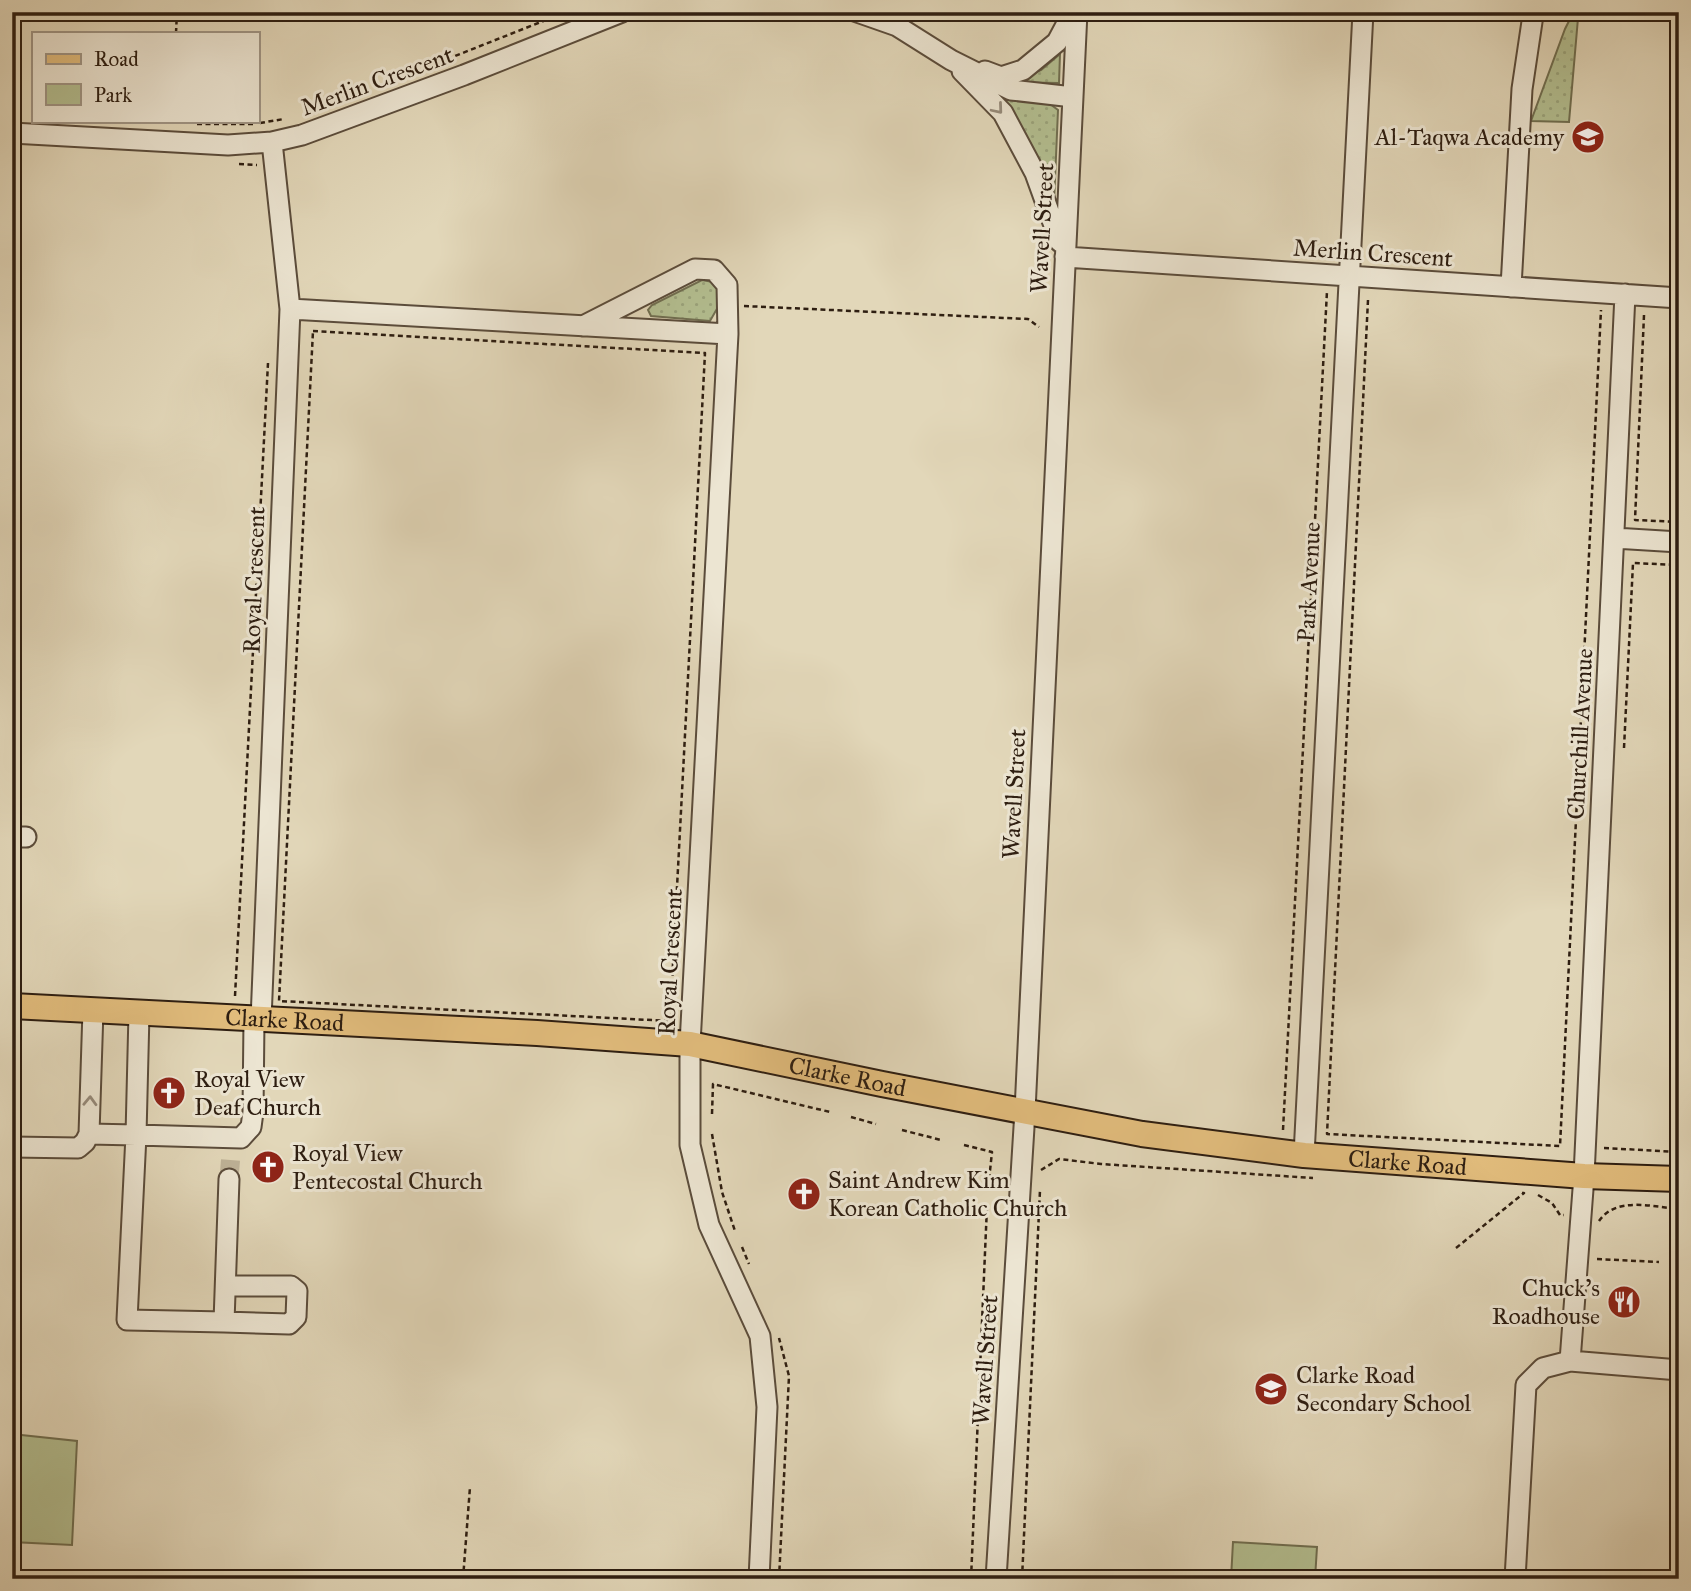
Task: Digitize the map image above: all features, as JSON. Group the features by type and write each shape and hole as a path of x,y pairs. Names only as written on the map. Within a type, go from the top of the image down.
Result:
{"main road":[{"name":"Clarke Road","path":"12,1006 537,1033 690,1044 1142,1133 1304,1155 1584,1176 1679,1179"}],"street":[{"name":"Merlin Crescent","path":"12,133 228,145 272,142 314,130 622,12"},
{"path":"858,12 897,26 951,60 1012,90 1073,97"},
{"path":"951,60 1001,77 1023,70 1057,42 1075,12"},
{"name":"Wavell Street","path":"996,1579 1025,1111 1075,12"},
{"name":"Park Avenue","path":"1304,1155 1363,12"},
{"path":"1511,286 1522,89 1533,15 1537,12"},
{"path":"951,60 1003,113 1035,173 1065,257"},
{"name":"Royal Crescent","path":"136,1135 231,1146 251,1127 290,309 272,142"},
{"name":"Merlin Crescent","path":"1065,257 1679,298"},
{"name":"Royal Crescent","path":"583,326 695,269 714,270 726,285 729,334 690,1044 691,1145 709,1225 760,1336 767,1406 759,1579"},
{"name":"Churchill Avenue","path":"1570,1361 1584,1176 1625,294"},
{"path":"290,309 729,334"},
{"path":"1614,538 1679,542"},
{"path":"12,1147 78,1148 85,1142 89,1134 93,1010"},
{"path":"139,1013 127,1320 289,1324 296,1317 297,1291 291,1286 226,1286"},
{"path":"89,1134 136,1135"},
{"path":"225,1322 229,1179"},
{"path":"1515,1579 1526,1385 1543,1368 1570,1361 1679,1370"}],"path":[{"path":"176,32 177,12"},
{"path":"381,85 566,12"},
{"path":"195,124 257,124 284,119"},
{"path":"1283,1130 1326,291"},
{"path":"1368,291 1327,1134 1560,1146 1601,307"},
{"path":"727,306 1028,319 1040,327"},
{"path":"1644,311 1635,520 1679,522"},
{"path":"313,331 705,353 670,1021 279,1001 313,331"},
{"path":"235,998 268,364"},
{"path":"1623,758 1633,563 1679,565"},
{"path":"712,1114 713,1084 830,1112"},
{"path":"851,1117 876,1124"},
{"path":"901,1130 941,1140"},
{"path":"712,1134 722,1192 735,1231"},
{"path":"964,1145 992,1152 989,1180"},
{"path":"1602,1148 1679,1152"},
{"path":"1022,1579 1041,1168 1059,1159 1230,1172"},
{"path":"1510,1192 1542,1195 1560,1214 1581,1216"},
{"path":"1456,1248 1524,1194"},
{"path":"1599,1231 1600,1219 1609,1209 1622,1205 1679,1209"},
{"path":"971,1579 987,1206"},
{"path":"1597,1255 1597,1259 1659,1262"},
{"path":"463,1579 470,1486"}],"green space":[{"path":"1572,15 1578,18 1569,122 1531,121 1565,29"},
{"path":"1060,54 1059,83 1007,82 1041,70"},
{"path":"1001,99 1050,104 1058,110 1054,203"},
{"path":"702,280 713,282 720,293 718,307 710,321 651,316 648,310 652,305"},
{"path":"12,1434 77,1441 72,1545 12,1542"},
{"path":"1233,1542 1317,1547 1315,1579 1231,1579"}],"tunnel":[{"path":"229,1179 231,1154"}],"place":[{"name":"Al-Taqwa Academy","path":"1588,137"},
{"name":"Royal View Deaf Church","path":"169,1093"},
{"name":"Royal View Pentecostal Church","path":"268,1167"},
{"name":"Saint Andrew Kim Korean Catholic Church","path":"804,1194"},
{"name":"Chuck's Roadhouse","path":"1624,1302"},
{"name":"Clarke Road Secondary School","path":"1271,1389"}]}
